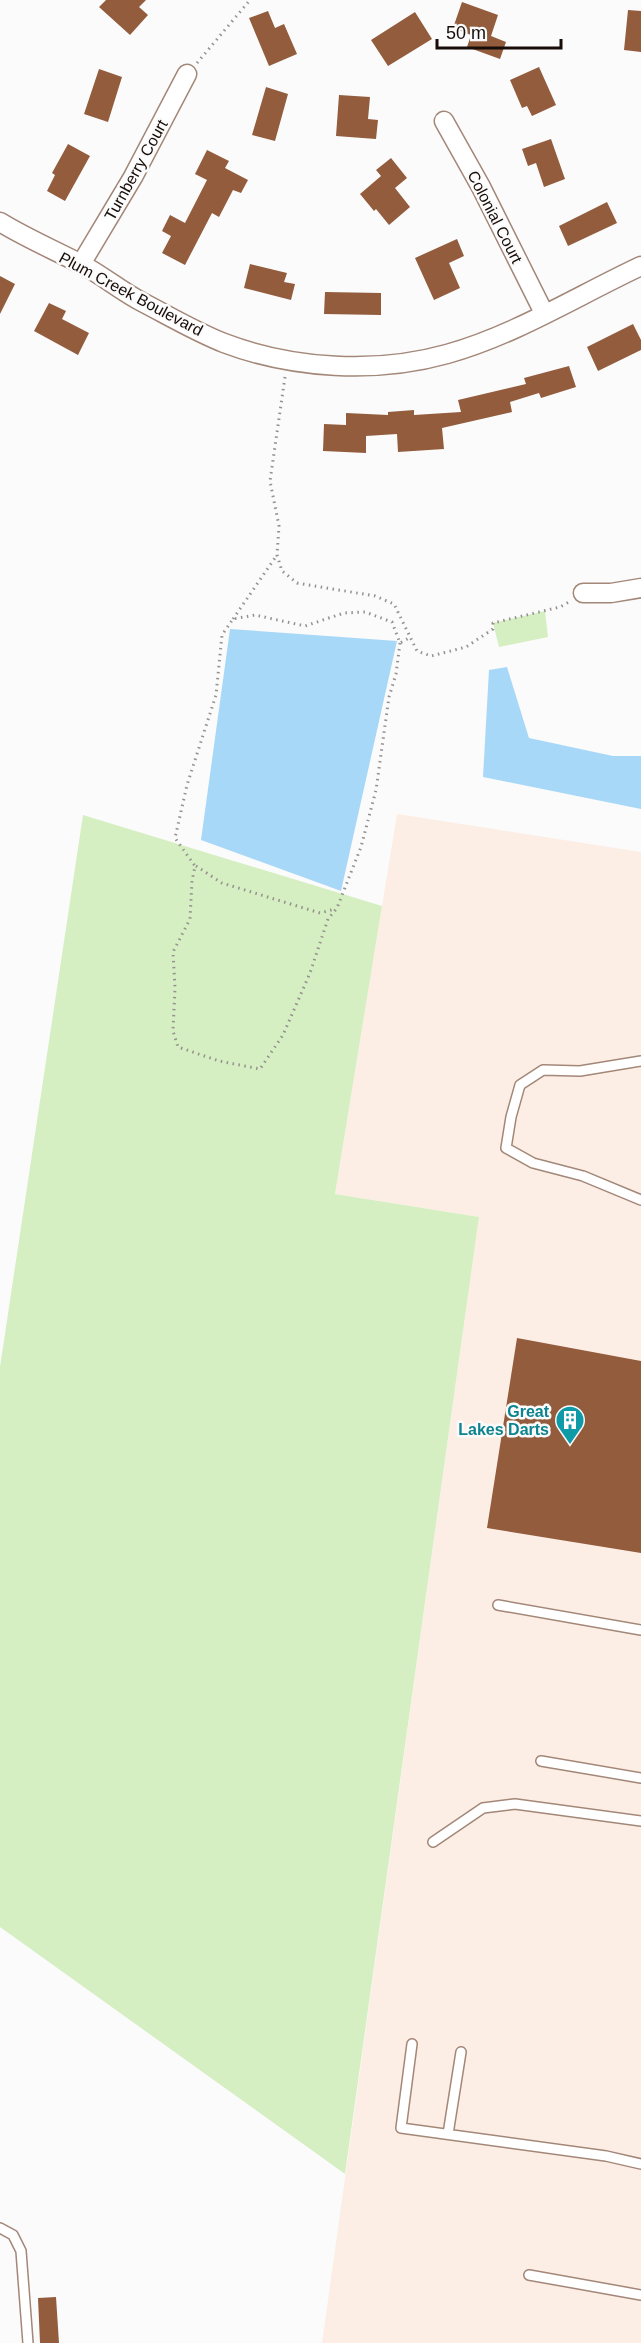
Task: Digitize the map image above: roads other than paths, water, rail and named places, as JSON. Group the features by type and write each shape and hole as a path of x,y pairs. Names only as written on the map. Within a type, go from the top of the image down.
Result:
{"street":[{"name":"Turnberry Court","path":"81,264 133,177 187,74"},
{"name":"Colonial Court","path":"444,121 481,188 544,314"},
{"name":"Plum Creek Boulevard","path":"0,222 81,264 139,301 223,342 287,360 353,366 409,363 479,344 641,266"},
{"path":"583,593 611,593 641,588"}],"lane":[{"path":"641,1061 580,1071 543,1071 520,1085 511,1117 506,1148 533,1163 583,1176 641,1200"},
{"path":"498,1605 641,1630"},
{"path":"541,1761 641,1778"},
{"path":"433,1842 483,1808 515,1804 641,1821"},
{"path":"412,2044 401,2128 606,2156 641,2163"},
{"path":"448,2134 461,2052"},
{"path":"0,2228 13,2235 21,2251 28,2343"},
{"path":"528,2275 641,2295"}],"water":[{"path":"230,629 397,641 341,891 201,840"},
{"path":"507,667 529,738 613,756 641,756 641,809 483,777 489,670"}],"place":[{"name":"Great Lakes Darts","path":"570,1446"}]}
